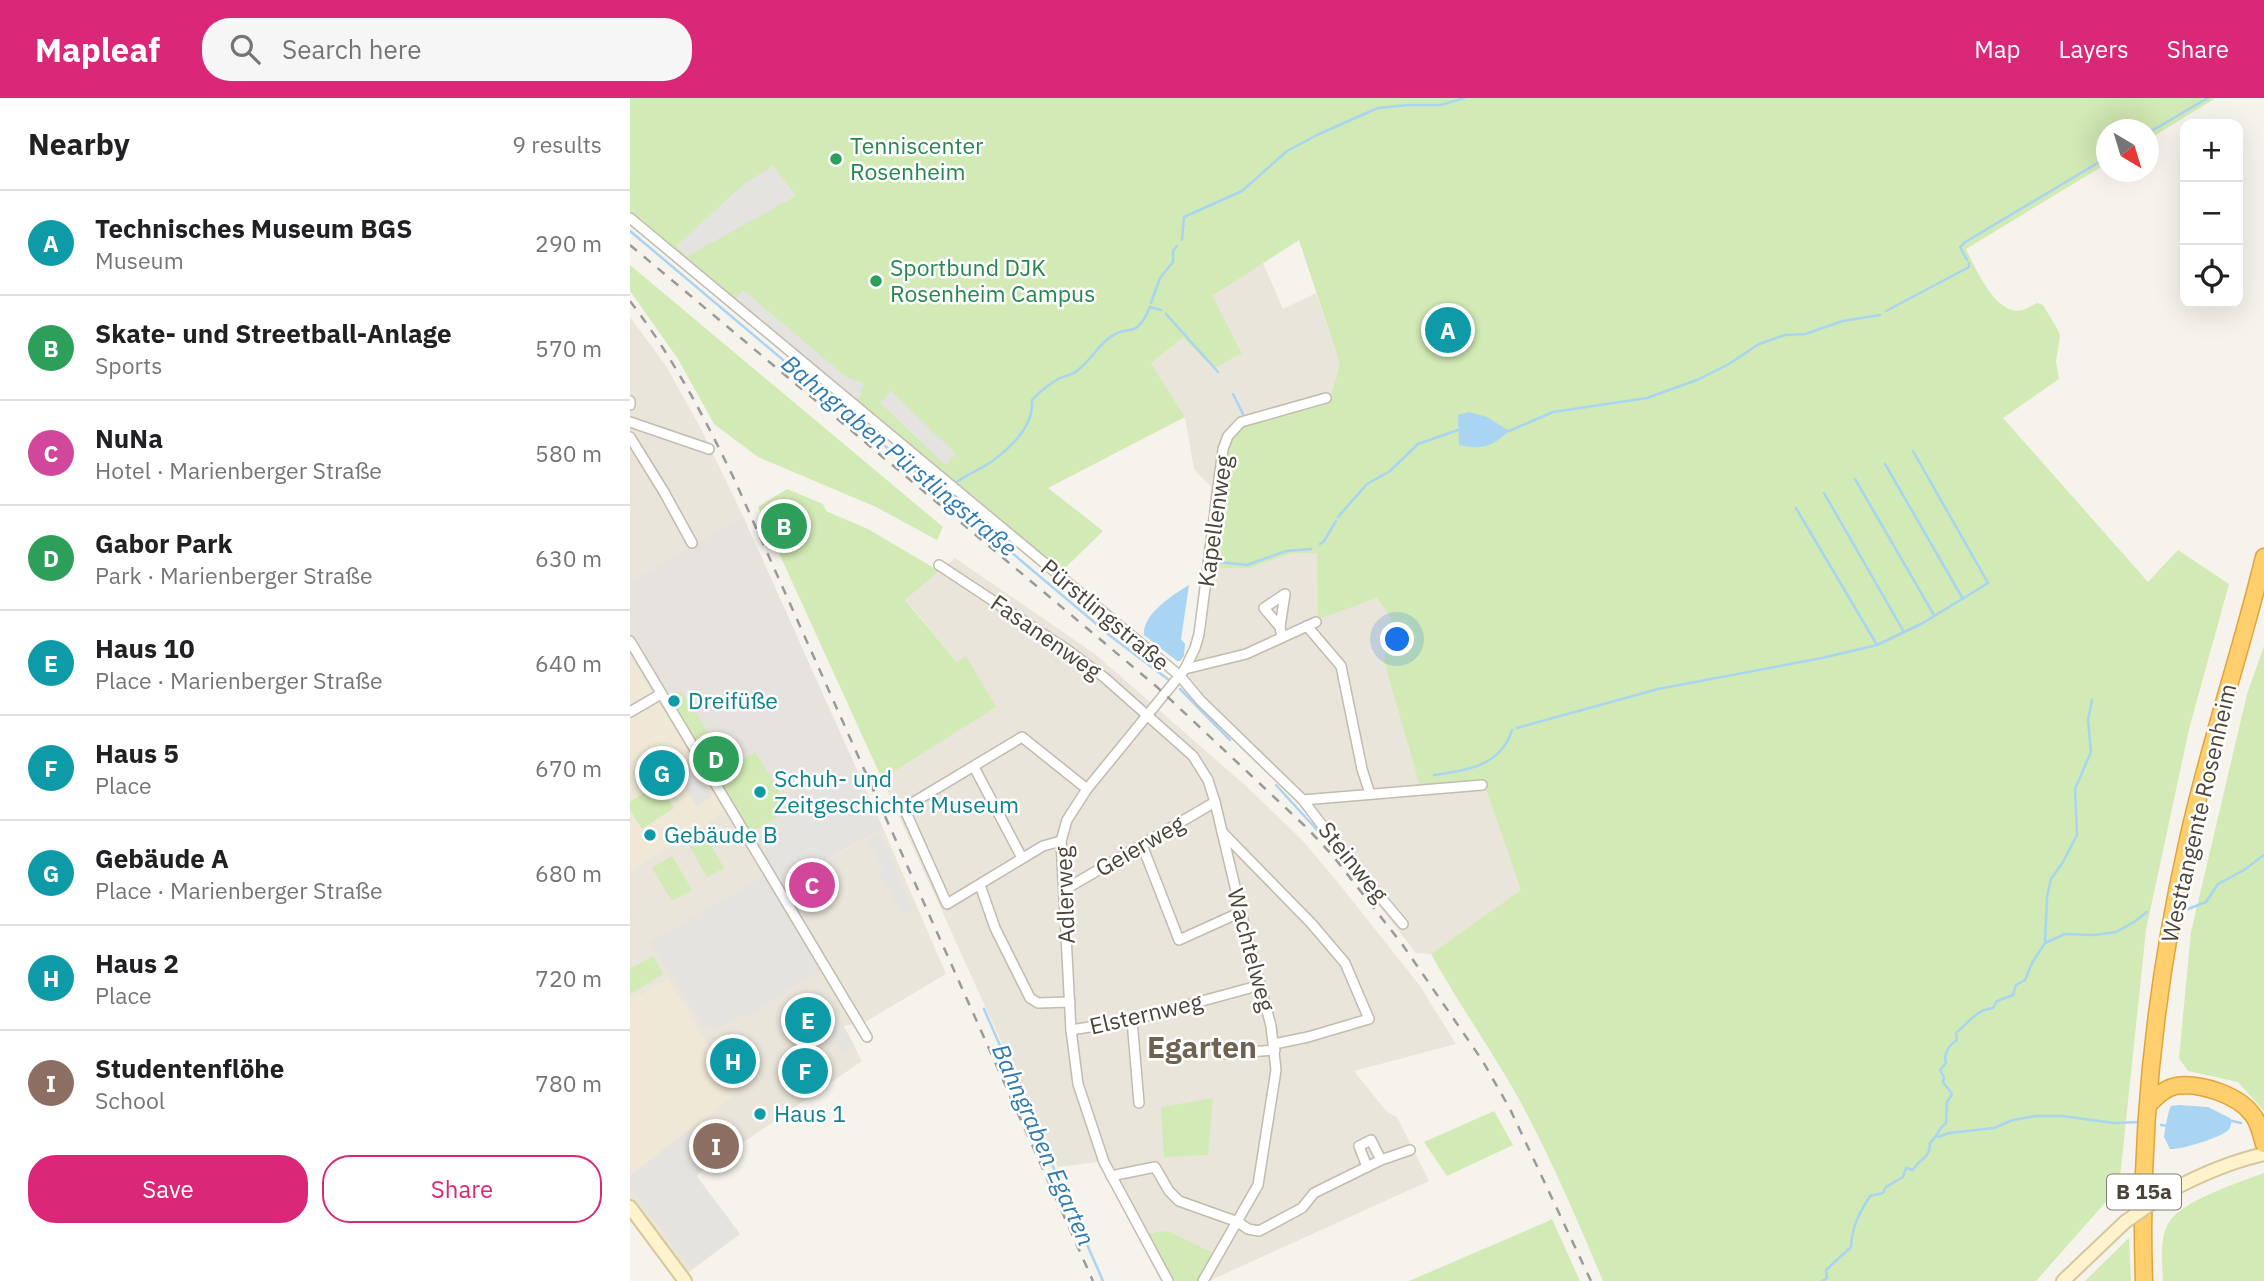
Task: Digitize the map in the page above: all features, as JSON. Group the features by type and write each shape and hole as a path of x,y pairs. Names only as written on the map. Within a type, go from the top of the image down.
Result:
{"highway":[{"name":"Westtangente Rosenheim","path":"2144,1281 2145,1154 2157,1012 2168,939 2208,758 2264,557"},
{"path":"2152,1061 2158,1073 2177,1086"},
{"path":"2149,1104 2161,1092 2177,1086 2216,1090 2234,1098 2251,1112 2264,1144"}],"street":[{"name":"Pürstlingstraße","path":"630,218 1182,672 1200,700 1303,800"},
{"name":"Kapellenweg","path":"1182,672 1195,648 1200,625 1223,449 1228,436 1241,422 1326,398"},
{"path":"630,422 709,449"},
{"path":"630,437 692,543"},
{"name":"Fasanenweg","path":"939,565 1069,651 1148,715"},
{"path":"1182,672 1246,654 1281,632 1312,624 1341,666 1362,769 1370,794"},
{"path":"630,641 867,1037"},
{"name":"Adlerweg","path":"1168,1281 1111,1176 1092,1133 1078,1084 1071,1030 1061,841 1067,820 1087,789 1182,672"},
{"path":"630,712 661,694"},
{"name":"Wachtelweg","path":"1148,715 1193,756 1202,768 1215,802 1274,1047 1276,1070 1258,1185 1203,1281"},
{"path":"1061,841 1043,846 947,904 904,808 1022,737 1087,789"},
{"path":"974,767 1022,858"},
{"path":"1303,800 1482,785"},
{"name":"Steinweg","path":"1303,800 1403,924"},
{"name":"Geierweg","path":"1064,890 1215,802"},
{"path":"1221,831 1311,923 1345,963 1369,1019 1274,1047 1221,1054"},
{"path":"1142,845 1179,940 1241,912"},
{"path":"980,884 995,928 1030,998 1038,1003 1070,1002"},
{"name":"Elsternweg","path":"1071,1030 1132,1020 1261,985"},
{"path":"1132,1020 1139,1103"},
{"path":"1367,1167 1359,1146 1371,1140 1381,1160"},
{"path":"1111,1176 1115,1173 1155,1167 1169,1191 1179,1201 1258,1231 1302,1208 1314,1193 1381,1160 1410,1150"},
{"path":"2063,1281 2126,1223 2166,1193 2226,1165 2264,1154"},
{"path":"630,1207 685,1281"}],"shaded area":[{"path":"773,166 796,196 686,257 677,245 745,183"},
{"path":"1263,263 1283,309 1316,293 1340,364 1328,404 1263,420 1233,438 1229,449 1212,568 1250,568 1293,553 1317,553 1377,597 1391,618 1384,661 1476,782 1487,792 1522,890 1431,954 1416,953 1297,802 1173,680 1183,666 1194,641 1211,487 1194,469 1185,417 1151,363 1183,338 1242,352 1211,296"},
{"path":"743,290 846,377 864,383 859,399 845,393 733,301"},
{"path":"630,317 666,366 700,427 743,516 630,581"},
{"path":"891,391 956,454 947,464 880,403"},
{"path":"743,516 883,828 781,886 630,648 630,581"},
{"path":"955,558 1095,654 1247,787 1303,841 1420,986 1456,1044 1354,1071 1387,1112 1397,1117 1429,1181 1209,1281 1164,1281 1098,1162 1058,1167 882,779 995,707 966,657 957,662 905,599"},
{"path":"630,648 782,886 883,828 946,974 865,1022 844,1026 862,1061 696,1175 740,1234 677,1281 630,1217"},
{"path":"630,657 727,811 630,871"},
{"path":"691,764 712,796 697,806 676,774"},
{"path":"847,777 877,828 782,884 752,833"},
{"path":"880,833 913,909 902,915 879,872 884,869 867,840"},
{"path":"767,875 821,969 745,1018 741,1014 720,1027 707,1024 703,1026 650,942"},
{"path":"668,979 737,1093 630,1176 630,1001"},
{"path":"819,987 854,1045 843,1053 804,998"},
{"path":"690,1129 713,1162 696,1176 740,1234 692,1269 630,1187 630,1176"}],"green space":[{"path":"630,98 2216,98 2159,133 2159,119 2096,119 2096,170 1966,249 1995,299 2012,310 2024,309 2037,303 2043,305 2060,336 2056,361 2059,379 2003,418 2148,582 2178,550 2229,584 2189,729 2146,930 2119,1187 2036,1281 1603,1281 1562,1185 1527,1115 1431,954 1521,890 1487,792 1476,782 1420,786 1384,661 1391,618 1377,598 1318,619 1317,553 1293,553 1250,568 1212,568 1229,449 1233,438 1244,426 1328,404 1340,364 1299,240 1212,296 1242,353 1214,368 1183,338 1151,363 1185,417 1048,488 1103,531 1058,575 630,218"},
{"path":"630,265 943,527 937,540 876,507 758,457 714,424 678,359 630,291"},
{"path":"787,489 823,504 826,511 868,529 939,571 905,600 957,662 966,656 996,707 882,779 758,507"},
{"path":"2264,646 2264,1111 2238,1082 2188,1071 2179,1058 2191,932 2247,694"},
{"path":"681,691 731,767 755,752 791,809 750,833 669,698"},
{"path":"658,784 674,808 642,829 630,810 630,802"},
{"path":"706,837 724,868 707,877 690,847"},
{"path":"672,856 692,890 672,901 652,868"},
{"path":"653,956 663,974 630,994 630,969"},
{"path":"1213,1098 1208,1155 1164,1157 1161,1107"},
{"path":"1494,1111 1513,1145 1447,1176 1424,1142"},
{"path":"2264,1173 2264,1281 2163,1281 2164,1234 2177,1213 2213,1192"},
{"path":"1552,1219 1580,1281 1409,1281 1544,1223"},
{"path":"1168,1231 1213,1253 1198,1281 1172,1281 1146,1234"},
{"path":"2129,1238 2131,1281 2085,1281"}],"water":[{"path":"1469,412 1487,417 1509,431 1486,446 1459,445 1458,415"},
{"path":"1189,585 1181,639 1185,644 1184,656 1177,661 1144,635 1145,627 1160,606"},
{"path":"2171,1106 2208,1107 2230,1118 2230,1128 2208,1140 2170,1149 2164,1137 2167,1121"}],"waterway":[{"path":"1182,240 1184,217 1242,191 1287,151 1319,134 1378,108 1441,105 1464,98"},
{"path":"2159,127 2208,98"},
{"path":"1967,241 2096,164"},
{"name":"Bahngraben Pürstlingstraße","path":"630,231 1113,638 1169,680"},
{"path":"1965,242 1960,247 1967,260"},
{"path":"1151,303 1160,278 1173,262 1173,251 1177,246"},
{"path":"1886,311 1969,267 1969,263"},
{"path":"953,485 991,462 1014,443 1029,419 1032,400 1041,391 1058,379 1076,372 1109,338 1136,328 1150,307 1161,310"},
{"path":"1166,314 1218,372"},
{"path":"1509,431 1553,412 1647,398 1697,380 1729,364 1759,344 1785,335 1805,334 1843,321 1880,315"},
{"path":"1233,394 1243,414"},
{"path":"1338,517 1367,484 1390,471 1418,444 1458,430"},
{"path":"1517,728 1658,689 1877,645 1923,623 1988,583 1913,451"},
{"path":"1885,464 1963,599"},
{"path":"1855,479 1934,615"},
{"path":"1824,493 1904,632"},
{"path":"1796,508 1877,645"},
{"path":"1320,544 1336,521"},
{"path":"1214,564 1218,562 1247,565 1286,551 1311,549"},
{"name":"Bahngraben Pürstlingstraße","path":"1180,689 1230,740"},
{"path":"1822,1281 1827,1278 1826,1270 1851,1247 1857,1220 1870,1196 1883,1193 1886,1187 1903,1177 1906,1168 1913,1170 1926,1156 1930,1143 1946,1123 1947,1102 1952,1094 1943,1082 1944,1077 1940,1070 1946,1063 1947,1050 1957,1040 1956,1033 1977,1014 1993,1008 1997,1001 2013,995 2016,985 2025,980 2045,943 2047,897 2051,879 2077,835 2075,789 2091,752 2088,720 2092,700"},
{"path":"1434,775 1470,768 1491,759 1500,752 1512,730"},
{"path":"1276,785 1318,831"},
{"path":"2188,909 2206,902 2218,884 2264,855"},
{"path":"2045,943 2065,934 2095,935 2116,932 2147,912"},
{"name":"Bahngraben Egarten","path":"984,1009 1103,1281"},
{"path":"1938,1137 1949,1133 1994,1128 2013,1120 2035,1116 2062,1116 2114,1123 2138,1122"},
{"path":"2228,1120 2241,1123"},
{"path":"2161,1125 2169,1126"}],"railway":[{"path":"630,245 1157,687 1307,828 1333,856 1402,944 1482,1060 1510,1109 1591,1281"},
{"path":"630,301 688,389 736,483 1093,1281"}],"place":[{"name":"Tenniscenter Rosenheim","path":"836,159"},
{"name":"Sportbund DJK Rosenheim Campus","path":"876,281"},
{"name":"Technisches Museum BGS","path":"1448,330"},
{"name":"Skate- und Streetball-Anlage","path":"784,526"},
{"name":"Dreifüße","path":"674,701"},
{"name":"Gabor Park","path":"716,759"},
{"name":"Gebäude A","path":"662,773"},
{"name":"Schuh- und Zeitgeschichte Museum","path":"760,792"},
{"name":"Gebäude B","path":"650,835"},
{"name":"NuNa","path":"812,885"},
{"name":"Haus 10","path":"808,1020"},
{"name":"Haus 2","path":"733,1061"},
{"name":"Haus 5","path":"805,1071"},
{"name":"Haus 1","path":"760,1114"},
{"name":"Studentenflöhe","path":"716,1146"}],"district":[{"name":"Egarten","path":"1202,1048"}]}
